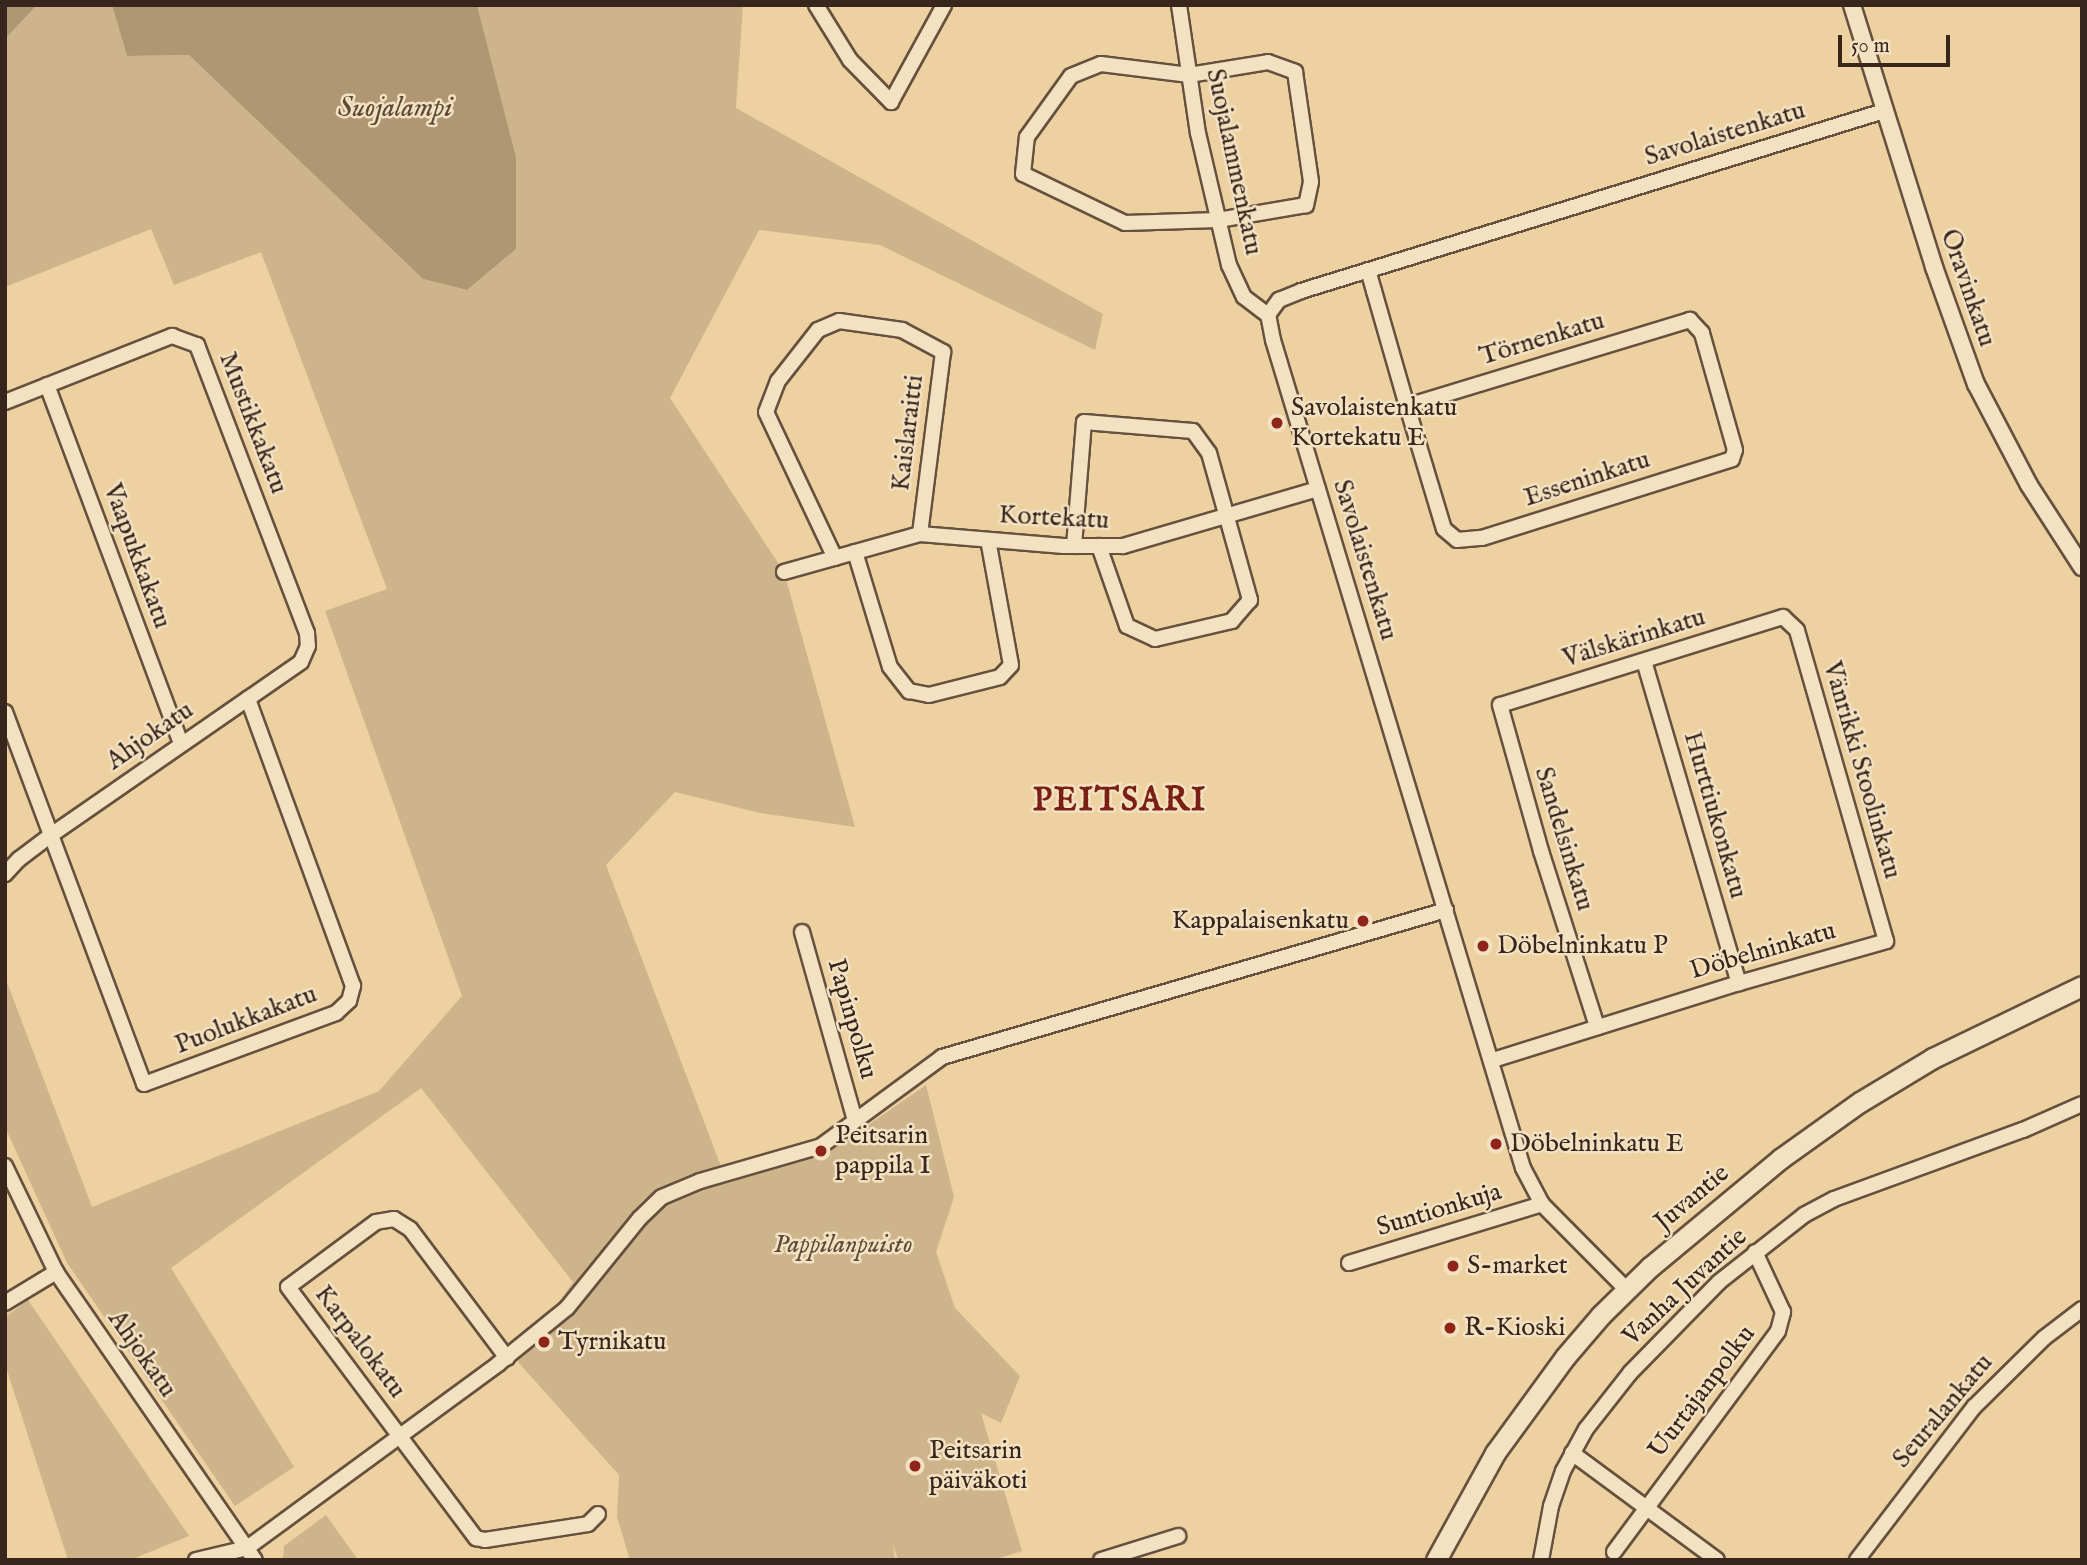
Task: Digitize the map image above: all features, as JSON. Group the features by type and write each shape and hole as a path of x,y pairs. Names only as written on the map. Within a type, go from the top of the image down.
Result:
{"main road":[{"name":"Juvantie","path":"1436,1560 1495,1453 1565,1357 1627,1290 1730,1199 1860,1102 1933,1058 2082,986"}],"street":[{"path":"816,5 850,60 891,102 944,5"},
{"name":"Suojalammenkatu","path":"1179,5 1198,133 1229,265 1244,297 1268,315"},
{"name":"Oravinkatu","path":"1852,5 1884,111 1976,384 2029,485 2082,567"},
{"path":"1268,62 1295,72 1311,182 1306,205 1218,220 1125,223 1023,174 1027,136 1071,76 1101,64 1189,75 1268,62"},
{"name":"Savolaistenkatu","path":"1627,1290 1542,1204 1523,1168 1493,1060 1318,489 1268,315 1279,300 1368,270 1884,111"},
{"path":"1368,270 1407,406"},
{"name":"Törnenkatu","path":"1407,406 1690,320 1702,333 1735,450 1732,459"},
{"name":"Kaislaraitti","path":"835,558 766,412 778,381 818,330 839,321 902,330 943,352 920,534"},
{"name":"Mustikkakatu","path":"5,402 172,336 197,345 307,633"},
{"name":"Vaapukkakatu","path":"47,385 181,744"},
{"name":"Esseninkatu","path":"1407,406 1444,529 1457,540 1482,538 1732,459"},
{"path":"1074,546 1084,422 1193,431 1209,453 1250,600 1232,621 1155,639 1127,626 1100,546"},
{"name":"Kortekatu","path":"784,572 920,534 1074,546 1123,546 1318,489"},
{"path":"855,552 890,667 909,691 929,695 1000,677 1011,665 988,540"},
{"name":"Välskärinkatu","path":"1500,705 1783,617"},
{"name":"Vänrikki Stoolinkatu","path":"1783,617 1797,630 1886,941"},
{"name":"Ahjokatu","path":"5,874 19,859 51,835 301,662 308,646 307,633"},
{"name":"Hurttiukonkatu","path":"1644,661 1739,983"},
{"name":"Puolukkakatu","path":"51,835 144,1084 336,1013 349,1001 353,986 248,699"},
{"name":"Sandelsinkatu","path":"1500,705 1541,850 1597,1027"},
{"path":"5,712 51,835"},
{"path":"195,1560 251,1554 507,1358 568,1308 640,1218 662,1197 700,1181 821,1146 942,1057 1446,909"},
{"name":"Papinpolku","path":"802,932 855,1120"},
{"name":"Döbelninkatu","path":"1493,1060 1739,983 1886,941"},
{"name":"Vanha Juvantie","path":"1541,1560 1550,1506 1572,1453 1586,1429 1630,1373 1719,1282 1804,1215 1834,1199 2023,1130 2082,1104"},
{"name":"Ahjokatu","path":"5,1166 56,1272 251,1554"},
{"name":"Suntionkuja","path":"1349,1263 1542,1204"},
{"name":"Karpalokatu","path":"402,1437 288,1287 376,1222 394,1219 410,1229 507,1358"},
{"name":"Uurtajanpolku","path":"1614,1552 1778,1331 1783,1312 1755,1252"},
{"path":"5,1304 56,1272"},
{"name":"Seuralankatu","path":"1857,1560 1974,1407 2036,1346 2082,1309"},
{"path":"402,1437 476,1538 485,1540 588,1524 598,1514"},
{"path":"1572,1453 1717,1560"},
{"path":"1101,1560 1178,1536"}],"green space":[{"name":"Pappilanpuisto","path":"37,5 112,5 127,56 189,55 423,279 467,290 516,249 516,157 477,5 743,5 736,108 1103,314 1095,350 880,245 759,230 670,398 784,572 855,827 760,813 675,792 606,865 727,1182 835,1148 926,1085 954,1197 936,1252 955,1308 1020,1376 1001,1423 981,1413 1022,1551 993,1560 898,1560 893,1544 895,1560 630,1560 617,1517 619,1475 518,1362 573,1282 421,1088 171,1268 294,1467 235,1506 67,1263 5,1127 5,977 92,1207 379,1091 462,996 325,611 387,589 261,252 174,285 151,229 5,287 5,39"},
{"path":"28,1300 189,1536 130,1560 68,1560 5,1364 5,1317"},
{"path":"326,1515 358,1560 283,1560 284,1546"}],"water":[{"path":"5,5 37,5 5,39"},
{"name":"Suojalampi","path":"112,5 477,5 516,157 516,249 467,290 423,279 189,55 127,56"}],"place":[{"name":"Savolaistenkatu Kortekatu E","path":"1277,423"},
{"name":"Kappalaisenkatu","path":"1363,921"},
{"name":"Döbelninkatu P","path":"1483,946"},
{"name":"Döbelninkatu E","path":"1496,1144"},
{"name":"Peitsarin pappila I","path":"821,1151"},
{"name":"S-market","path":"1453,1266"},
{"name":"R-Kioski","path":"1450,1328"},
{"name":"Tyrnikatu","path":"544,1342"},
{"name":"Peitsarin päiväkoti","path":"915,1466"}],"district":[{"name":"PEITSARI","path":"1120,802"}]}
